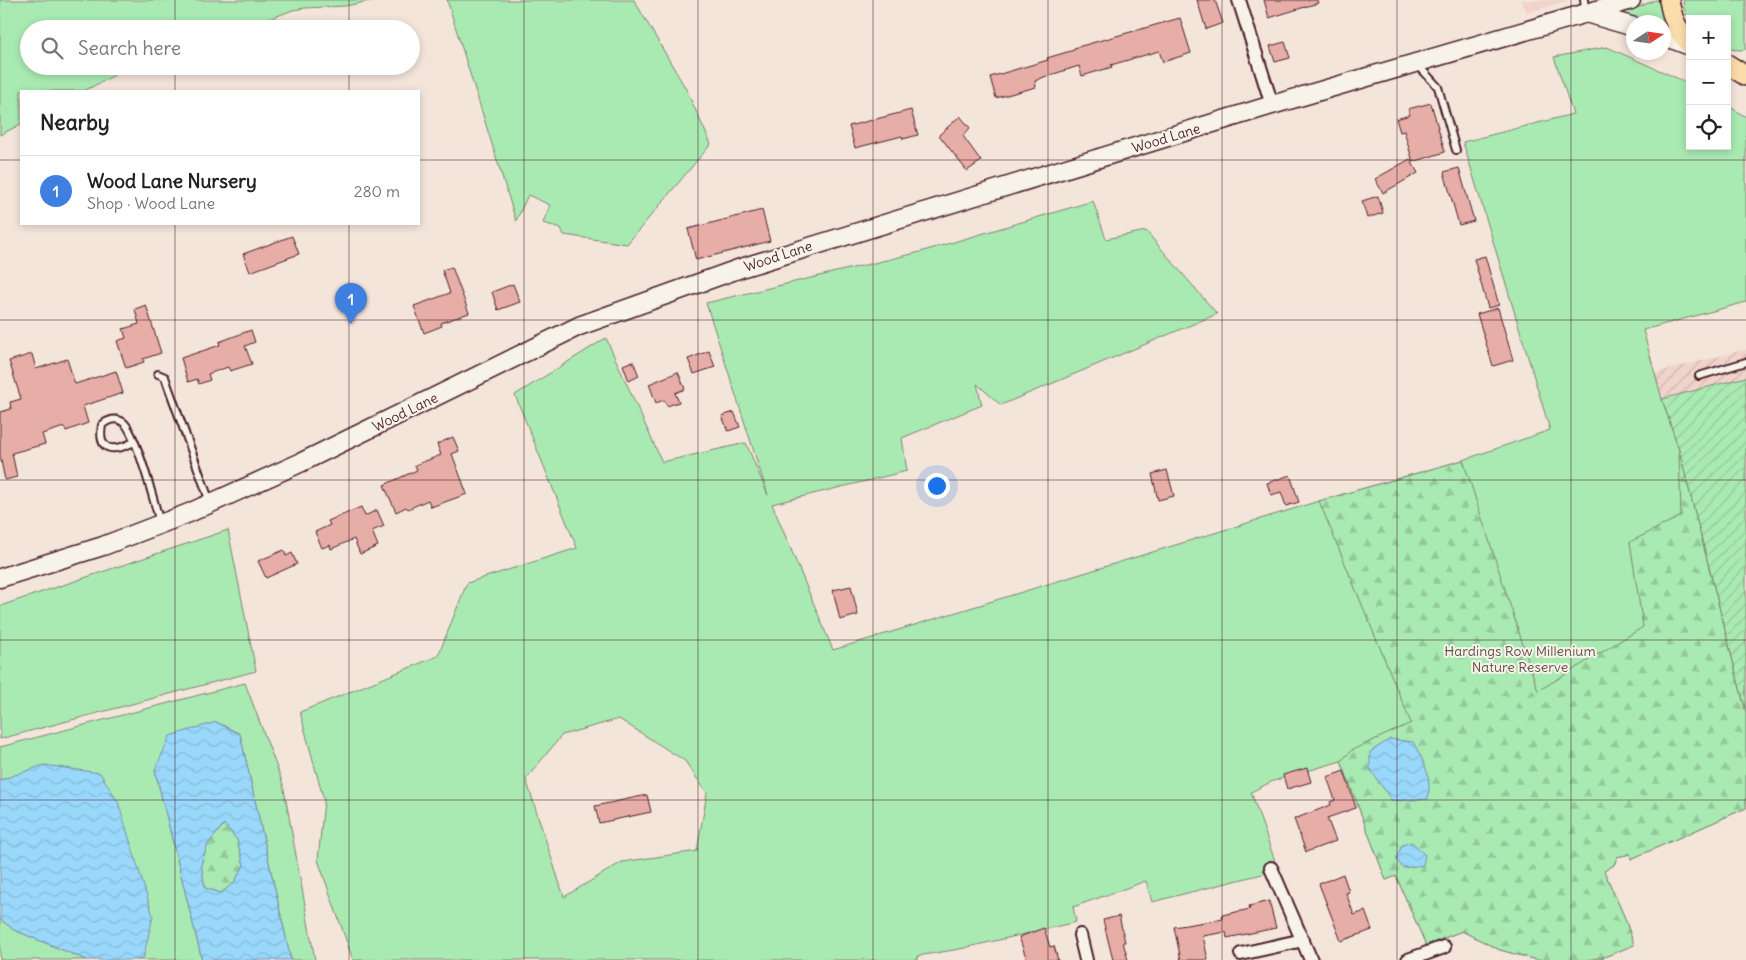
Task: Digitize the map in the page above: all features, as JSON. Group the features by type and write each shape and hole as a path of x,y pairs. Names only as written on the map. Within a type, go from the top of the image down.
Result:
{"main road":[{"path":"1669,0 1673,19 1686,41"},
{"path":"1731,63 1746,62"},
{"path":"1731,66 1746,76"}],"street":[{"path":"1239,0 1272,105"},
{"name":"Wood Lane","path":"0,578 104,546 160,524 302,462 579,326 741,268 1272,105 1416,63 1585,6 1631,0"},
{"path":"1585,6 1626,24"},
{"path":"1671,38 1686,44"},
{"path":"1271,868 1311,960"},
{"path":"1080,935 1086,960"},
{"path":"1241,954 1303,940"},
{"path":"1408,960 1444,947"}],"lane":[{"path":"1416,63 1438,87 1456,150"},
{"path":"1699,376 1746,362"},
{"path":"158,374 165,377 210,503"},
{"path":"134,442 117,449 107,447 102,439 102,425 116,419 124,422 129,429 143,465 160,524"}],"shaded area":[{"path":"1521,0 1569,0 1527,13"},
{"path":"1746,349 1746,377 1662,399 1655,373"}],"green space":[{"path":"0,0 375,0 345,6 293,10 266,20 20,20 20,75 114,75 86,90 20,90 20,125 0,135"},
{"path":"447,0 634,0 686,89 711,144 627,244 564,235 561,228 543,223 550,205 528,195 516,221"},
{"path":"1655,0 1662,0 1664,15 1627,15 1623,14"},
{"path":"1683,0 1746,0 1746,49 1731,49 1731,15 1687,15"},
{"name":"Hardings Row Millenium Nature Reserve","path":"1607,47 1626,55 1626,60 1636,60 1686,82 1686,150 1731,150 1731,108 1746,117 1746,302 1643,330 1662,399 1679,450 1746,712 1746,808 1631,859 1630,854 1617,857 1614,865 1604,871 1624,916 1634,945 1604,957 1586,960 1537,960 1500,950 1462,931 1426,945 1396,876 1386,880 1341,761 1273,781 1251,792 1278,870 1152,902 1146,881 1073,907 1076,922 960,949 917,956 918,960 353,960 318,860 324,801 300,712 438,656 467,583 577,548 515,395 606,338 662,462 746,443 768,495 706,303 920,252 1093,201 1106,239 1146,231 1217,314 1001,405 977,384 982,405 902,438 907,471 772,504 833,650 1319,501 1463,460 1550,430 1463,142 1573,114 1554,57","holes":["619,719 685,761 707,793 697,851 622,862 564,897 526,779 562,735"]},
{"path":"1746,377 1746,712 1679,450 1662,399"},
{"name":"Hardings Row Millenium Nature Reserve","path":"1679,450 1746,712 1746,808 1631,859 1630,854 1617,857 1614,865 1604,871 1624,916 1634,945 1604,957 1586,960 1537,960 1500,950 1462,931 1426,945 1396,876 1386,880 1341,761 1352,750 1411,723 1319,501 1463,460 1538,691 1643,627 1630,542 1681,516"},
{"path":"228,530 256,671 0,739 0,606"},
{"path":"245,683 283,784 315,960 291,960 240,734 216,722 155,770 202,960 138,960 143,958 0,780 0,747"},
{"path":"225,823 237,840 244,865 234,883 221,893 205,888 201,864 208,844"},
{"path":"0,919 14,930 87,960 0,960"}],"water":[{"path":"216,722 240,734 291,960 202,960 155,770 170,736","holes":["224,824 237,840 244,865 234,883 221,893 205,888 201,864 208,844"]},
{"path":"1390,739 1413,742 1424,762 1428,776 1428,799 1392,801 1370,769 1370,752"},
{"path":"44,765 100,773 118,802 153,916 143,959 87,960 14,930 0,919 0,780"},
{"path":"1412,842 1425,855 1423,865 1403,868 1396,859 1402,845"}],"building":[{"path":"1197,0 1215,0 1223,23 1206,29"},
{"path":"1264,0 1317,0 1318,3 1269,18"},
{"path":"1180,18 1191,53 1163,62 1159,51 1111,65 1112,67 1082,76 1079,66 1035,81 1036,87 996,98 990,77 1048,60 1047,58 1074,50 1074,48"},
{"path":"1285,42 1290,58 1275,62 1270,46"},
{"path":"1431,103 1445,152 1413,162 1404,131 1400,132 1396,119 1410,115 1408,109"},
{"path":"911,110 918,135 903,139 902,136 855,148 849,126"},
{"path":"960,116 970,128 963,136 981,161 967,171 939,135"},
{"path":"1410,159 1418,173 1383,193 1375,179"},
{"path":"1459,168 1474,221 1459,225 1444,172"},
{"path":"1378,196 1383,213 1367,218 1362,201"},
{"path":"762,210 770,241 696,260 688,229"},
{"path":"292,236 299,254 250,272 243,254"},
{"path":"1485,256 1499,305 1488,308 1474,259"},
{"path":"452,267 469,313 441,323 442,326 424,333 414,306 450,293 442,270"},
{"path":"513,284 520,302 498,310 492,292"},
{"path":"146,305 161,353 143,359 144,362 126,368 117,341 126,338 123,329 139,324 135,309"},
{"path":"1498,308 1513,360 1493,366 1477,314"},
{"path":"251,330 255,342 245,346 252,364 230,371 228,367 208,374 210,380 199,384 197,379 188,382 181,358 220,345 219,342"},
{"path":"709,351 715,367 694,374 688,359"},
{"path":"32,354 36,369 67,359 75,384 116,371 123,393 83,406 88,423 66,431 64,427 42,434 45,444 12,453 17,477 5,480 0,456 0,412 11,409 10,402 21,399 9,361"},
{"path":"633,361 639,376 629,381 623,365"},
{"path":"678,372 685,389 675,393 679,402 667,406 664,400 656,403 649,384"},
{"path":"734,412 740,427 728,431 722,416"},
{"path":"453,437 459,451 452,454 467,494 431,507 428,500 396,512 384,485 417,470 415,465 441,455 437,444"},
{"path":"1167,470 1174,496 1158,500 1152,474"},
{"path":"1290,475 1299,502 1286,506 1281,492 1271,495 1267,483"},
{"path":"361,507 365,516 377,510 384,526 372,531 378,546 360,554 354,539 331,549 330,545 322,548 315,532 330,525 328,521"},
{"path":"284,550 286,556 292,553 297,564 266,578 258,561"},
{"path":"851,586 858,615 840,620 833,590"},
{"path":"1307,768 1311,782 1287,789 1283,775"},
{"path":"1344,771 1356,808 1327,818 1336,841 1306,852 1294,819 1331,805 1330,802 1335,800 1327,777"},
{"path":"647,795 651,812 599,823 595,806"},
{"path":"1343,874 1349,892 1346,893 1354,915 1365,911 1372,930 1341,941 1319,884"},
{"path":"1269,901 1276,928 1227,938 1226,932 1203,936 1208,960 1181,960 1174,927 1223,919 1222,915 1250,909 1249,906"},
{"path":"1119,916 1128,960 1113,960 1103,920"},
{"path":"1044,928 1050,947 1054,946 1058,960 1027,960 1019,937"}],"place":[{"name":"Wood Lane Nursery","path":"351,324"}]}
